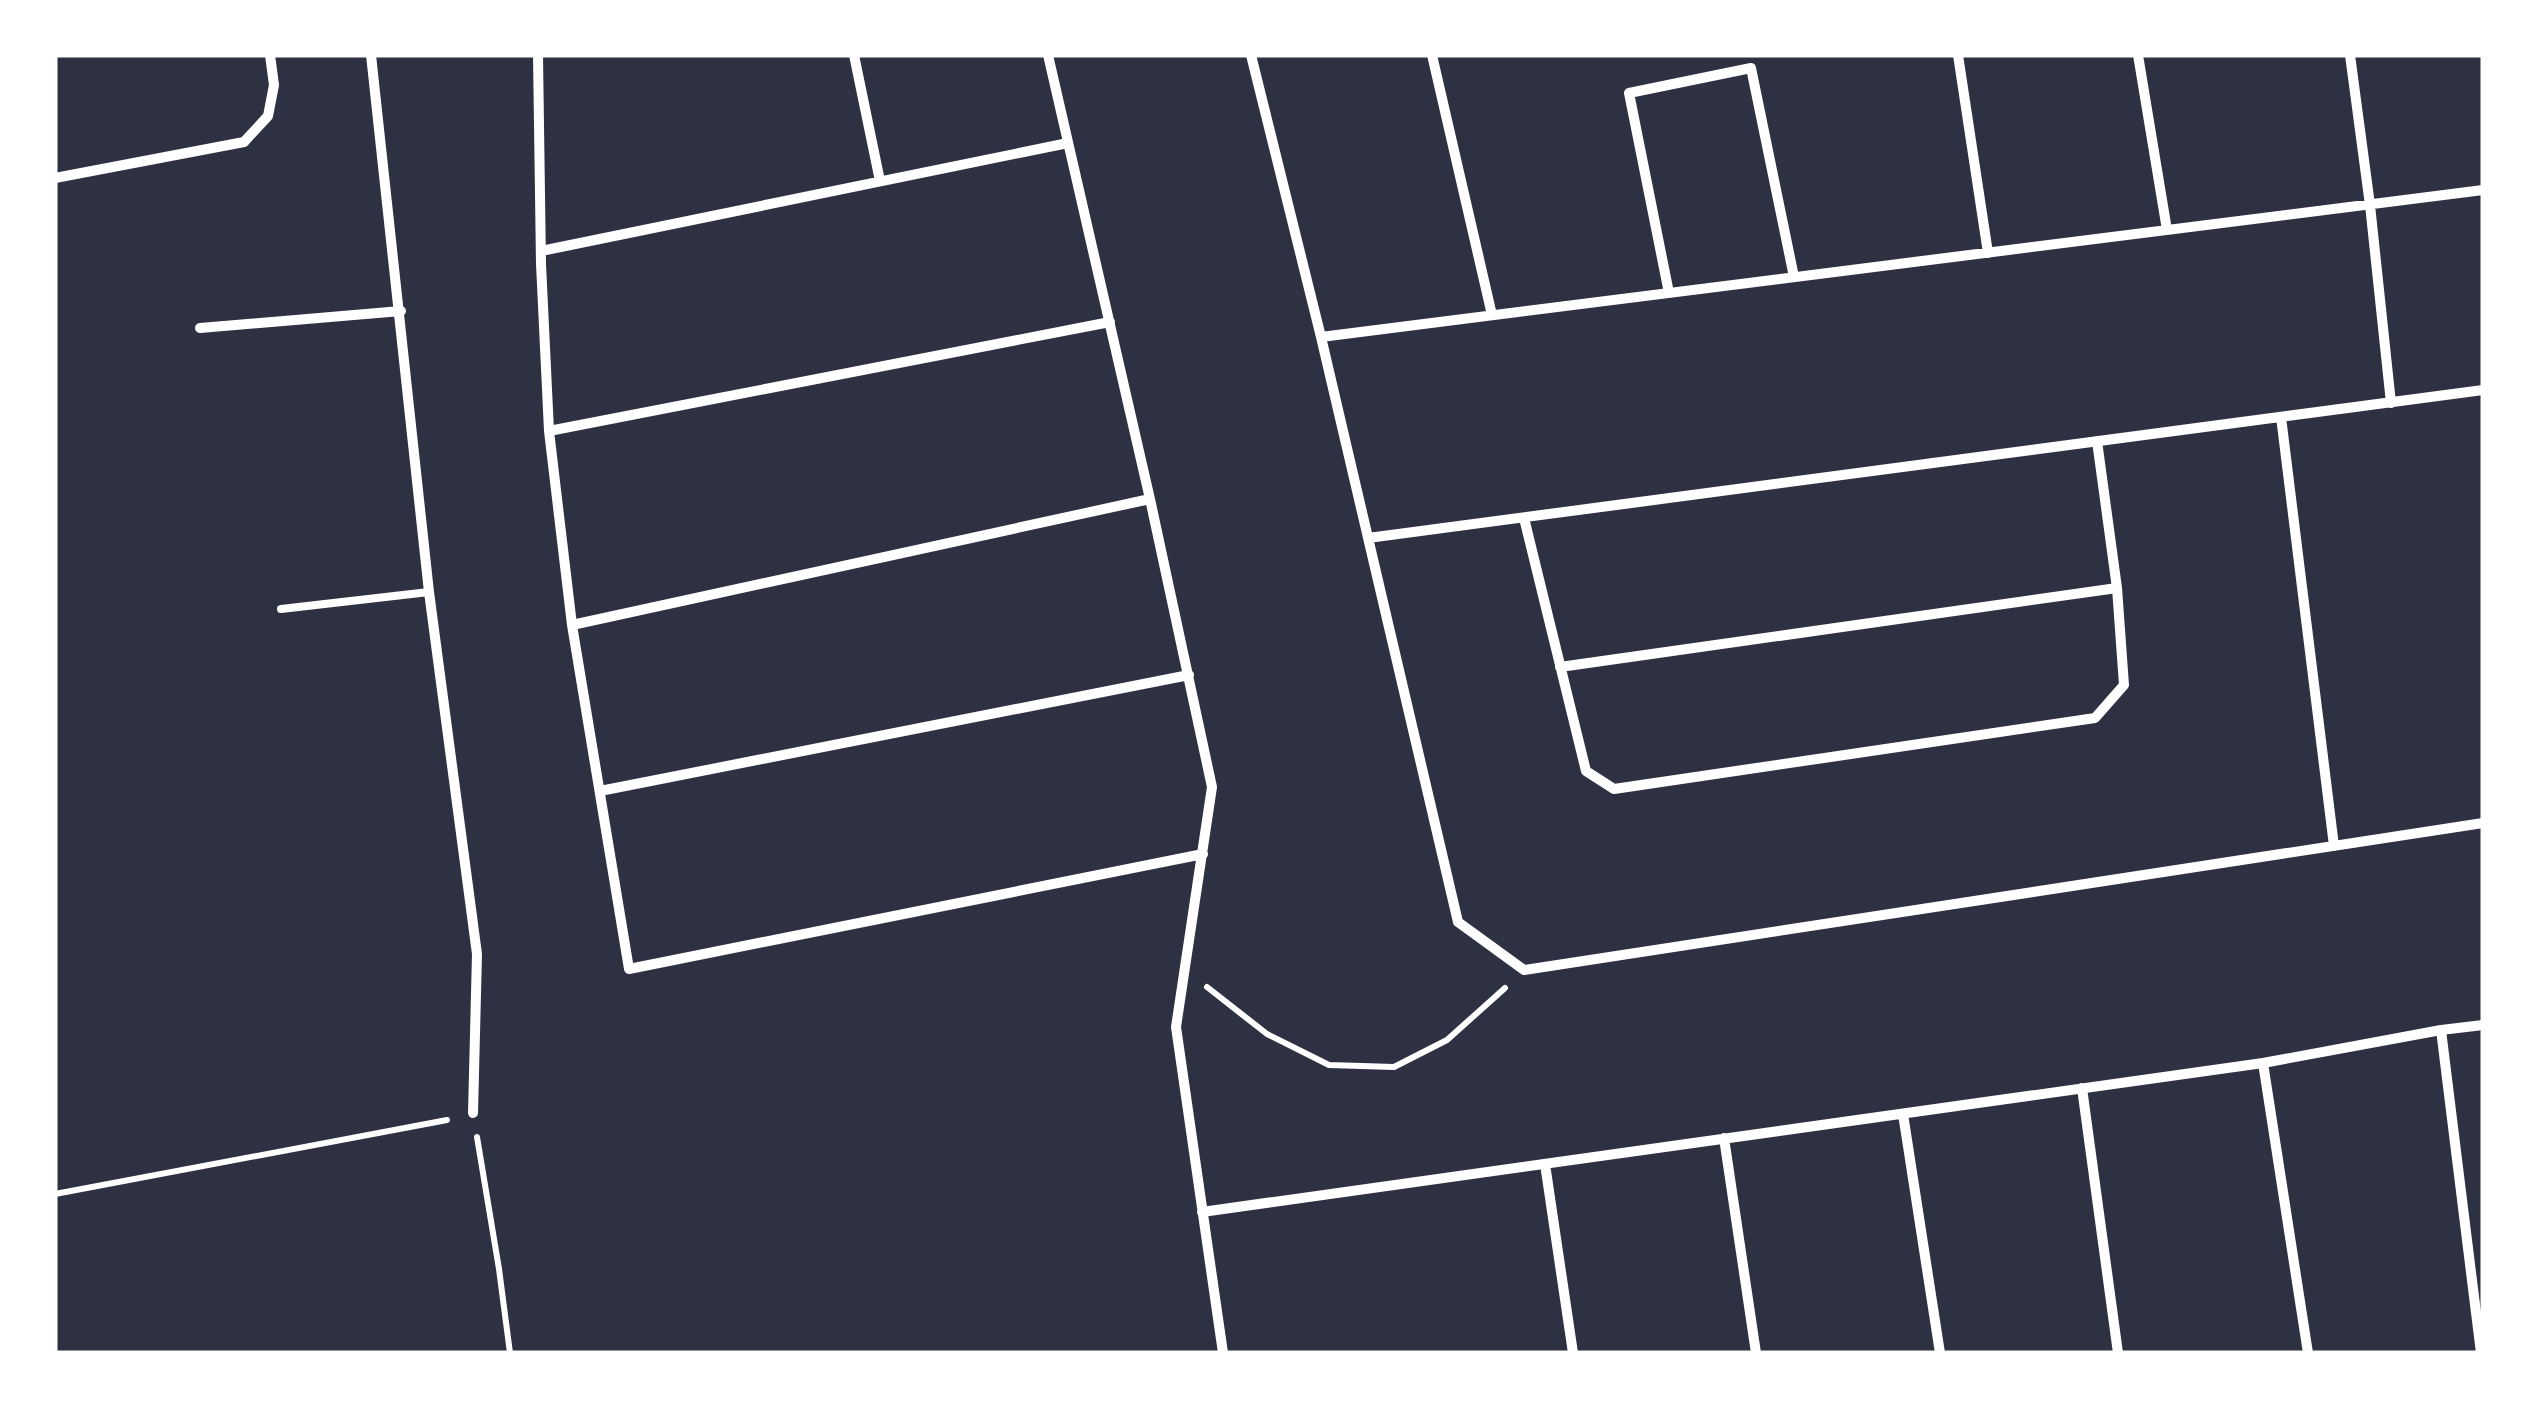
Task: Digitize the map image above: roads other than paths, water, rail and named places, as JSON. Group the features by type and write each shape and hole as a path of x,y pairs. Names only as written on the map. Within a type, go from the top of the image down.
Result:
{"street":[{"path":"55,178 244,142 268,116 274,85 270,55"},
{"path":"371,55 430,592 477,954 473,1113"},
{"path":"538,55 549,431 572,624 628,969 1203,854"},
{"path":"854,55 880,181"},
{"path":"1048,55 1212,786 1176,1026 1224,1353"},
{"path":"1252,55 1458,922 1524,970 2483,823"},
{"path":"1432,55 1492,316"},
{"path":"1958,55 1988,252"},
{"path":"2138,55 2167,230"},
{"path":"2350,55 2391,403"},
{"path":"1669,293 1629,92 1750,68 1794,277"},
{"path":"542,251 1068,144"},
{"path":"1322,337 2483,190"},
{"path":"200,328 400,311"},
{"path":"549,431 1110,322"},
{"path":"1368,538 2483,390"},
{"path":"2281,417 2334,846"},
{"path":"1524,518 1586,771 1614,789 2095,718 2124,684 2117,588 2097,442"},
{"path":"572,624 1150,499"},
{"path":"1560,667 2117,588"},
{"path":"600,792 1189,675"},
{"path":"1202,1212 2263,1063 2483,1025"},
{"path":"2441,1030 2481,1353"},
{"path":"2263,1063 2308,1353"},
{"path":"2082,1088 2118,1353"},
{"path":"1902,1114 1940,1353"},
{"path":"1724,1138 1756,1353"},
{"path":"1545,1164 1573,1353"}],"lane":[{"path":"282,610 430,592"}]}
